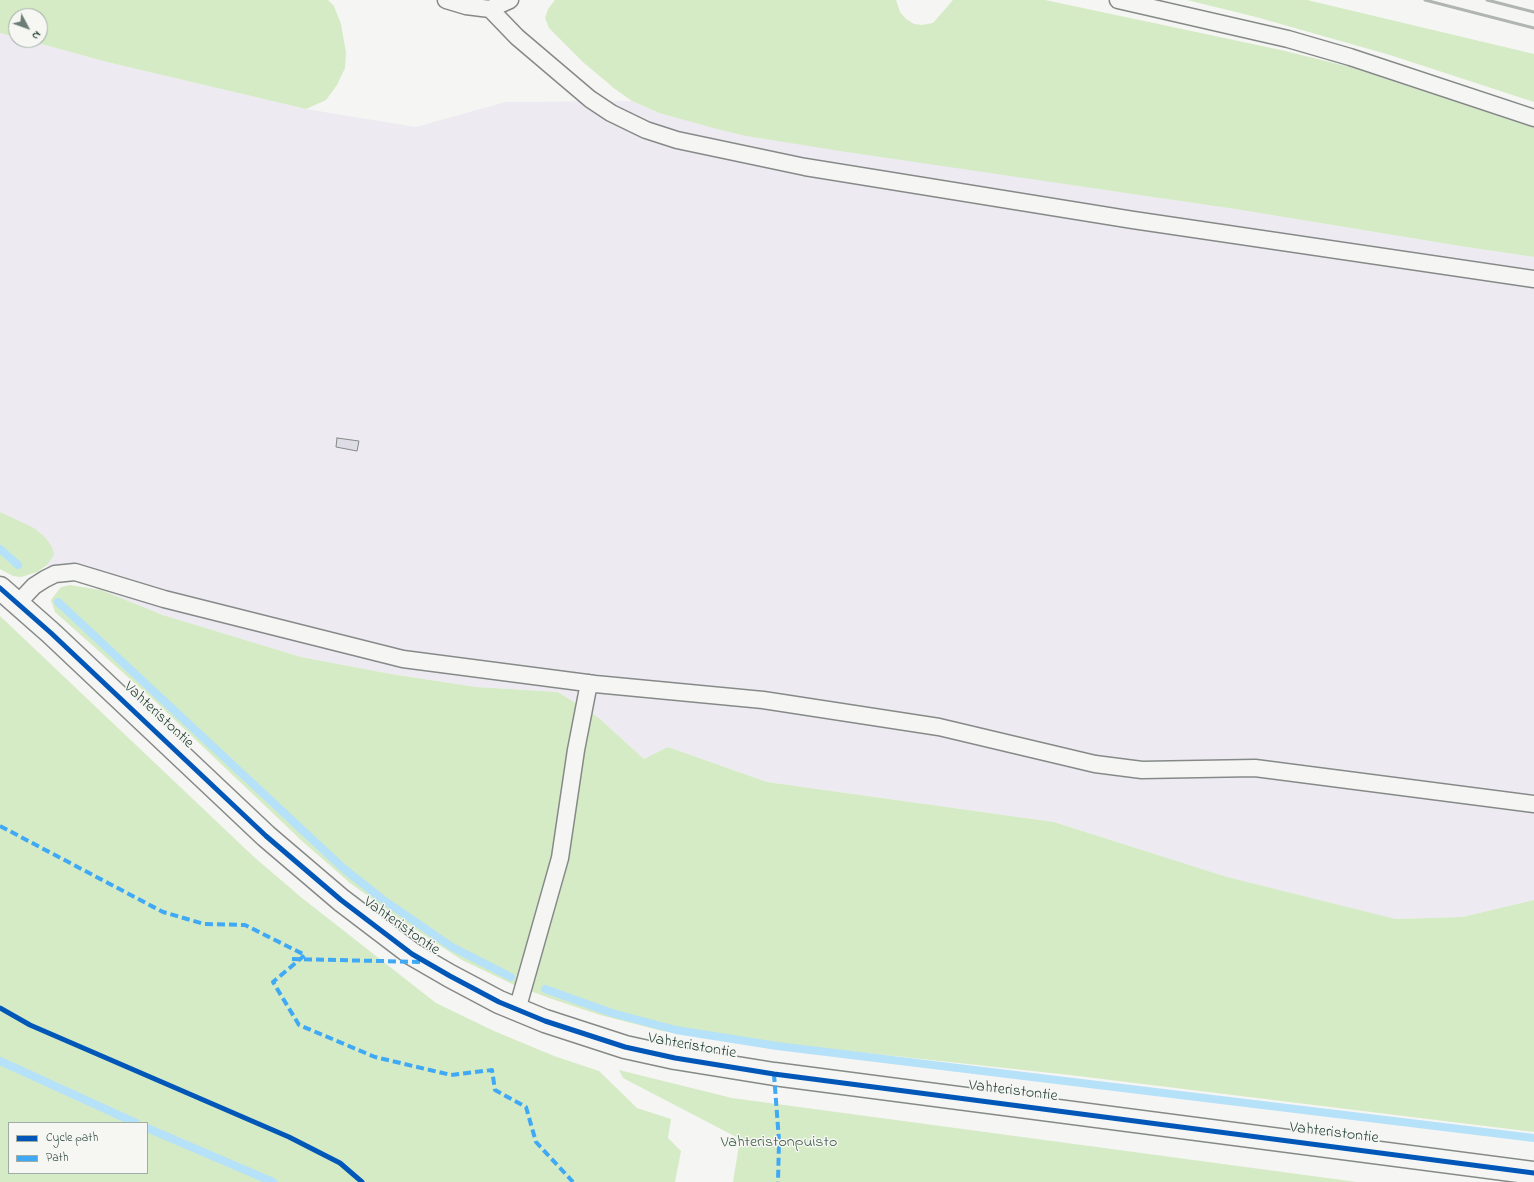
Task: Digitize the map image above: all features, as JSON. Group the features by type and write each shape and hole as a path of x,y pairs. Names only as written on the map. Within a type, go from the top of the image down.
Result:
{"street":[{"name":"Vahteristontie","path":"0,588 18,603 266,836 317,881 412,954 450,976 518,1010 599,1040 674,1058 784,1075 1534,1173"}],"lane":[{"path":"446,0 466,6 490,9 510,0"},
{"path":"1118,0 1288,39 1350,57 1534,118"},
{"path":"490,9 517,37 590,99 611,113 646,130 677,140 805,167 1133,220 1534,279"},
{"path":"18,603 34,586 45,579 55,574 75,572 164,599 403,659 590,683 763,700 939,727 1095,764 1142,770 1255,768 1534,804"},
{"path":"518,1010 560,858 576,750 590,683"}],"shaded area":[{"path":"0,33 8,35 8,48 48,48 48,46 107,62 306,109 416,127 505,102 632,101 659,113 746,136 1235,209 1534,257 1534,900 1462,917 1396,919 1227,877 1054,822 767,782 668,747 644,759 599,718 558,692 476,687 391,674 301,657 163,615 101,590 0,545"}],"green space":[{"path":"0,0 328,0 334,6 341,24 346,53 345,68 337,85 326,100 306,109 107,62 48,46 48,8 8,8 8,35 0,33"},
{"path":"555,0 896,0 900,12 906,19 914,24 922,25 933,23 953,0 1045,0 1281,50 1350,67 1534,128 1534,257 1235,209 840,151 746,136 717,129 659,113 632,101 615,89 584,63 549,28 545,18 548,9"},
{"path":"1187,0 1307,0 1534,54 1534,102 1390,55 1256,17"},
{"path":"0,512 34,528 45,537 52,547 54,555 47,565 37,572 21,577 13,576 0,569"},
{"path":"70,585 101,590 163,615 301,657 391,674 476,687 558,692 599,718 644,759 668,747 767,782 1054,822 1227,877 1396,919 1462,917 1534,900 1534,1132 1070,1075 662,1031 600,1015 549,998 512,984 462,960 404,922 350,883 302,841 157,703 55,612 51,600 61,587"},
{"path":"0,616 254,857 302,898 436,1003 494,1031 554,1056 599,1071 637,1108 671,1119 668,1138 681,1151 675,1182 0,1182"},
{"name":"Vahteristonpuisto","path":"619,1070 732,1098 1357,1182 733,1182 740,1139 623,1078"}],"building":[{"path":"337,438 359,441 357,451 336,447"}],"waterway":[{"path":"0,549 18,565"},
{"path":"58,602 343,868 382,899 452,947 511,977"},
{"path":"545,989 612,1013 676,1030 777,1046 1534,1138"},
{"path":"0,1061 134,1122"},
{"path":"148,1128 273,1182"}],"railway":[{"path":"1425,0 1534,28"},
{"path":"1487,0 1534,12"}],"marked path":[{"path":"0,826 163,912 204,924 245,925 305,955 273,982 299,1025 375,1057 451,1075 492,1070 495,1090 526,1107 536,1142 573,1182"},
{"path":"292,959 422,962"},
{"path":"774,1074 779,1141 778,1182"}],"cycle path":[{"path":"0,588 51,633 266,836 341,900 412,954 499,1002 545,1021 625,1047 675,1058 774,1074 1534,1173"},
{"path":"0,1008 30,1025 289,1137 340,1163 362,1182"}]}
